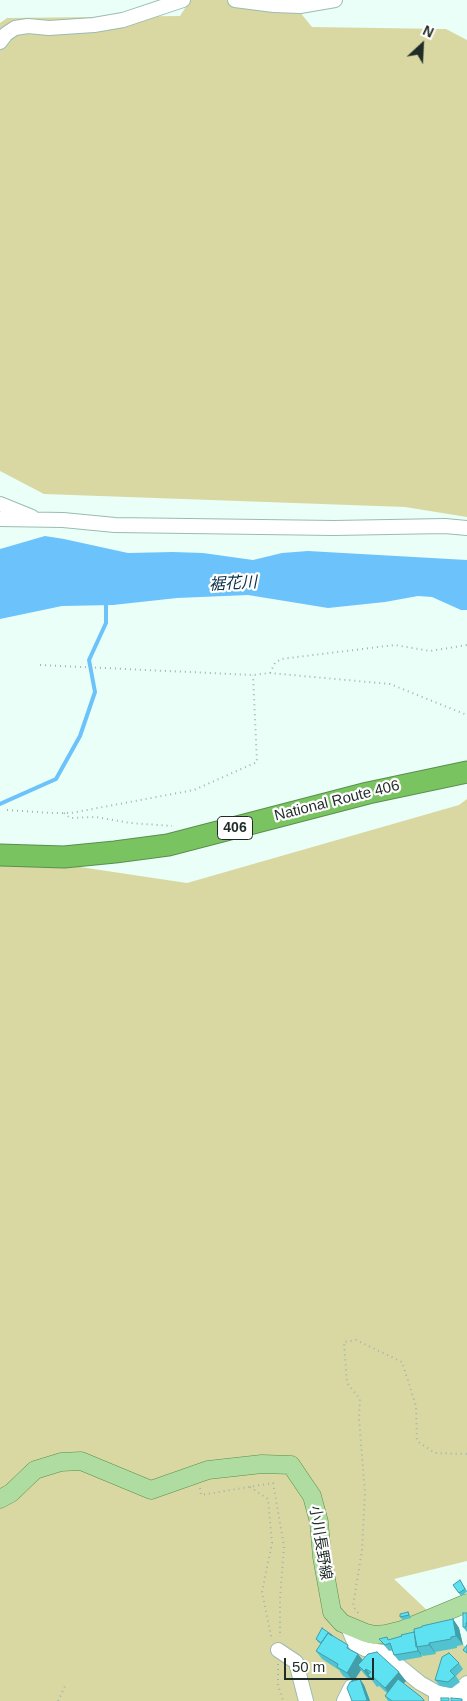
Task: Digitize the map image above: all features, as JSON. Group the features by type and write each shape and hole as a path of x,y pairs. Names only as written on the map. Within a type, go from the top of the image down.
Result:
{"highway":[{"name":"National Route 406","path":"0,855 64,857 168,845 349,798 419,781 467,772"}],"main road":[{"name":"小川長野線","path":"0,1499 11,1492 35,1470 61,1462 81,1461 152,1490 208,1470 262,1464 291,1465 312,1496 319,1522 322,1557 332,1612 342,1623 353,1619 366,1633 375,1635 386,1634 402,1630 467,1603"}],"street":[{"path":"0,42 6,34 16,28 28,26 49,28 94,25 123,20 183,0"},
{"path":"235,0 300,6 335,0"},
{"path":"0,504 42,520"},
{"path":"0,520 63,520 115,525 334,528 445,526 467,528"},
{"path":"353,1619 355,1644 365,1649 382,1652 436,1697 460,1696 467,1683"},
{"path":"278,1650 296,1662 306,1701"},
{"path":"344,1701 351,1687"}],"path":[{"path":"270,673 275,663 281,659 395,645 430,651 467,645"},
{"path":"40,665 252,675 270,673 390,684 467,715"},
{"path":"7,810 64,813 194,790 257,762 252,675"},
{"path":"64,813 70,818 96,817 138,824 172,826"},
{"path":"353,1619 353,1606 362,1550 365,1492 359,1418 360,1398 347,1383 344,1342 356,1340 402,1362 416,1406 417,1441 436,1453 467,1454"},
{"path":"198,1473 201,1495 273,1483 284,1546 280,1598 280,1643 278,1650 278,1685 283,1701"},
{"path":"250,1487 268,1500 272,1543 262,1592 274,1647 278,1650"},
{"path":"58,1701 66,1684"}],"shaded area":[{"path":"190,0 290,0 312,27 446,29 467,40 467,517 405,507 44,494 0,471 0,23 7,18 180,16"},
{"path":"467,799 467,1561 394,1579 467,1648 467,1701 0,1701 0,855 187,883 459,805"}],"water":[{"name":"裾花川","path":"45,536 128,553 203,553 253,560 282,553 308,551 467,560 467,610 461,610 432,597 418,596 385,602 328,608 248,595 177,598 113,605 62,606 0,619 0,549"}],"building":[{"path":"460,1580 465,1589 459,1593 453,1585"},
{"path":"408,1612 409,1615 400,1617 400,1614"},
{"path":"463,1613 467,1613 466,1627 463,1627"},
{"path":"453,1619 456,1636 451,1637 451,1639 416,1647 414,1629"},
{"path":"322,1628 332,1636 328,1633 321,1643 316,1639"},
{"path":"414,1632 418,1651 394,1655 390,1643 385,1645 379,1639 387,1637 388,1640"},
{"path":"328,1633 348,1645 347,1648 358,1654 347,1673 337,1667 338,1664 316,1651"},
{"path":"467,1645 467,1653 463,1650"},
{"path":"377,1652 399,1672 385,1688 368,1675 371,1672 366,1669 364,1671 358,1665 368,1654"},
{"path":"449,1653 459,1663 450,1671 455,1676 448,1682 435,1680 442,1657"},
{"path":"360,1679 367,1700 352,1701 347,1688 350,1682"},
{"path":"398,1679 424,1701 392,1701 385,1696"},
{"path":"441,1698 449,1698 449,1701 441,1701"},
{"path":"451,1698 462,1699 462,1701 451,1701"}],"waterway":[{"path":"0,804 56,779 80,736 95,692 89,660 106,623 106,601"}]}
